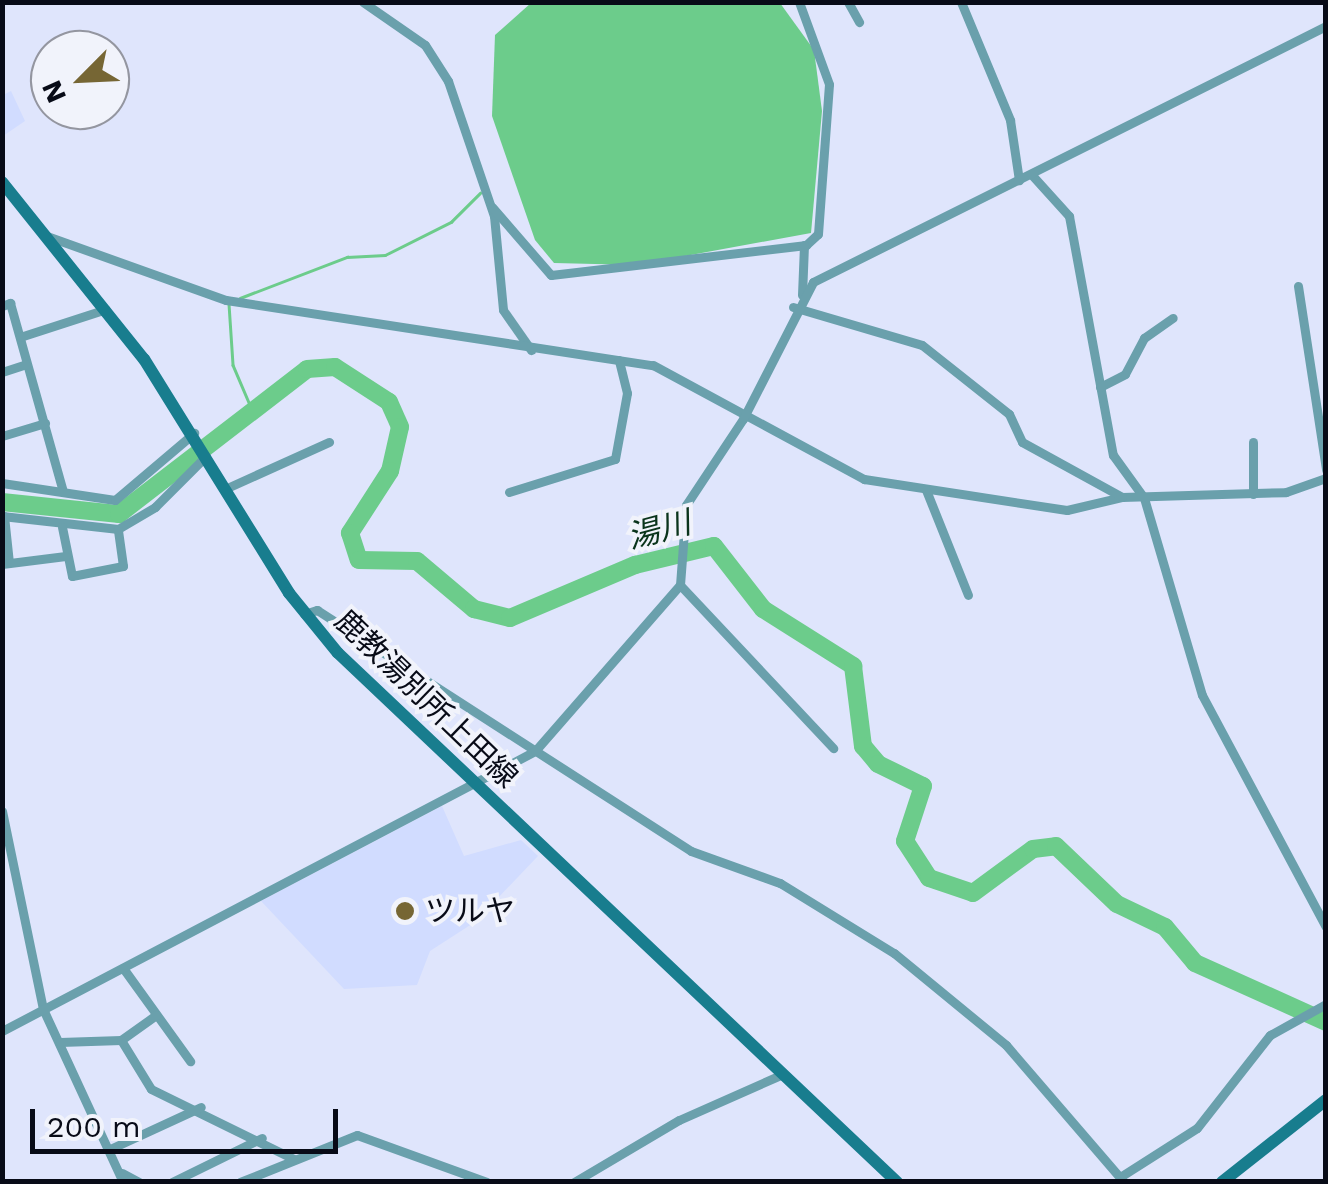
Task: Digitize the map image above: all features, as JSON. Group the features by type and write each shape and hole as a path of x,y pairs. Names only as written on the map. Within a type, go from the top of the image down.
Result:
{"main road":[{"name":"鹿教湯別所上田線","path":"2,182 106,309 195,435 304,614 474,782 898,1182"},
{"path":"1222,1182 1320,1104"}],"street":[{"path":"363,2 425,45 444,74 492,208 503,310 531,350"},
{"path":"492,208 551,276 804,244 818,234 828,84 799,2"},
{"path":"848,2 859,22"},
{"path":"961,2 1010,120 1019,180"},
{"path":"4,1028 534,750 680,584 686,505 743,419 802,295 1019,180 1326,26"},
{"path":"1031,174 1069,216 1113,456 1144,498 1202,695 1326,927"},
{"path":"44,234 226,300 665,370 743,419 864,479 1067,510 1122,497 1253,494 1326,478"},
{"path":"802,295 804,244"},
{"path":"1298,286 1326,470"},
{"path":"2,306 10,303 63,492"},
{"path":"793,307 922,345 1010,414 1022,442 1122,497"},
{"path":"20,337 106,309"},
{"path":"1100,387 1125,374 1144,338 1173,318"},
{"path":"509,492 615,459 627,392 620,360"},
{"path":"2,372 26,364"},
{"path":"1312,376 1326,372"},
{"path":"2,436 45,422"},
{"path":"2,483 115,500 195,435"},
{"path":"226,488 328,442"},
{"path":"1253,442 1253,494"},
{"path":"66,556 6,564 3,516 62,527 118,529 206,454"},
{"path":"926,490 968,594"},
{"path":"62,527 72,576 124,566 118,529"},
{"path":"680,584 833,748"},
{"path":"304,614 317,610 694,852 798,893 952,994 1122,1179 1197,1128 1270,1034 1321,1006"},
{"path":"2,812 35,936 43,1009 122,1177 140,1182"},
{"path":"123,968 190,1061"},
{"path":"60,1042 121,1040 156,1016"},
{"path":"121,1040 151,1090 201,1107 294,1158"},
{"path":"574,1182 679,1120 784,1074"},
{"path":"110,1149 201,1107"},
{"path":"240,1182 356,1136 487,1182"},
{"path":"172,1182 262,1138"}],"shaded area":[{"path":"531,3 780,3 814,50 822,111 811,233 636,265 554,263 535,240 492,116 495,35"},
{"path":"11,91 25,121 3,136 3,95"},
{"path":"442,806 464,856 521,840 538,856 475,922 430,951 417,985 344,989 261,901"}],"waterway":[{"path":"240,298 347,257 385,255 451,222 480,193"},
{"path":"229,304 233,365 253,412"},
{"name":"湯川","path":"2,502 119,514 307,369 335,367 389,402 400,427 390,471 350,533 359,560 417,561 474,609 510,618 635,565 714,546 763,609 853,666 863,746 878,764 923,786 905,841 929,878 973,893 1033,849 1056,846 1117,904 1165,927 1195,963 1326,1022"}],"place":[{"name":"ツルヤ","path":"405,911"}]}
